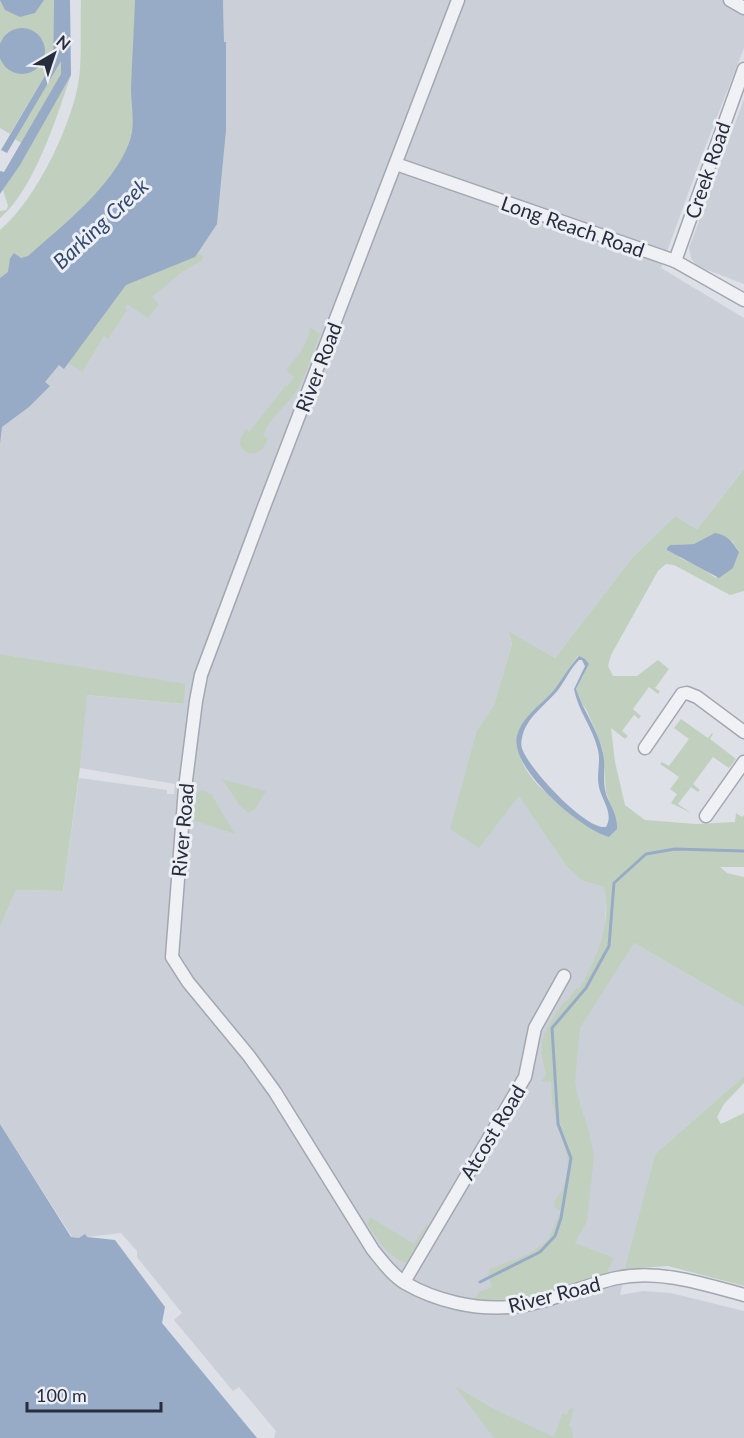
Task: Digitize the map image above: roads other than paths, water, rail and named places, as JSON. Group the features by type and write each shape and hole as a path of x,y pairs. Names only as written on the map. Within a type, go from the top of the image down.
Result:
{"street":[{"name":"River Road","path":"458,0 201,675 185,788 172,957 175,964 249,1056 274,1092 373,1250 404,1282 452,1302 479,1307 512,1307 618,1277 645,1276 690,1281 744,1295"},
{"path":"730,0 744,8"},
{"name":"Creek Road","path":"675,261 742,77"},
{"name":"Long Reach Road","path":"396,164 675,261 744,300"},
{"path":"645,748 682,694 687,693 697,697 744,732"},
{"path":"706,816 719,807 744,762"},
{"name":"Atcost Road","path":"404,1282 525,1077 535,1028 564,976"}],"water":[{"path":"0,0 44,0 35,13 20,17 5,10"},
{"path":"54,0 70,0 71,75 20,165 0,194 0,171 4,172 61,74 61,61 7,153 1,150 53,62"},
{"name":"Barking Creek","path":"135,0 223,0 224,42 226,42 226,130 217,224 195,257 126,285 64,369 59,365 45,382 50,386 29,407 2,427 0,444 0,278 8,272 10,258 14,253 21,258 28,256 99,190 111,175 129,143 133,116 131,88"},
{"path":"22,28 38,35 45,51 38,67 22,74 6,67 -1,51 6,35"},
{"path":"715,533 726,537 739,552 733,568 719,578 667,550 670,545 694,544"},
{"path":"579,656 589,664 576,689 598,736 603,753 606,794 617,824 617,829 609,837 582,823 550,796 524,764 518,749 517,736 524,722 552,692","holes":["579,660 582,660 585,666 574,689 598,750 598,782 609,817 606,827 585,819 560,797 536,771 522,746 527,724 558,690"]},
{"path":"0,1124 71,1237 79,1238 85,1234 87,1237 115,1240 165,1307 162,1323 257,1438 0,1438"}],"waterway":[{"path":"480,1282 540,1252 555,1236 561,1218 571,1158 558,1124 552,1028 586,988 609,946 614,883 646,854 675,849 744,851"}]}
